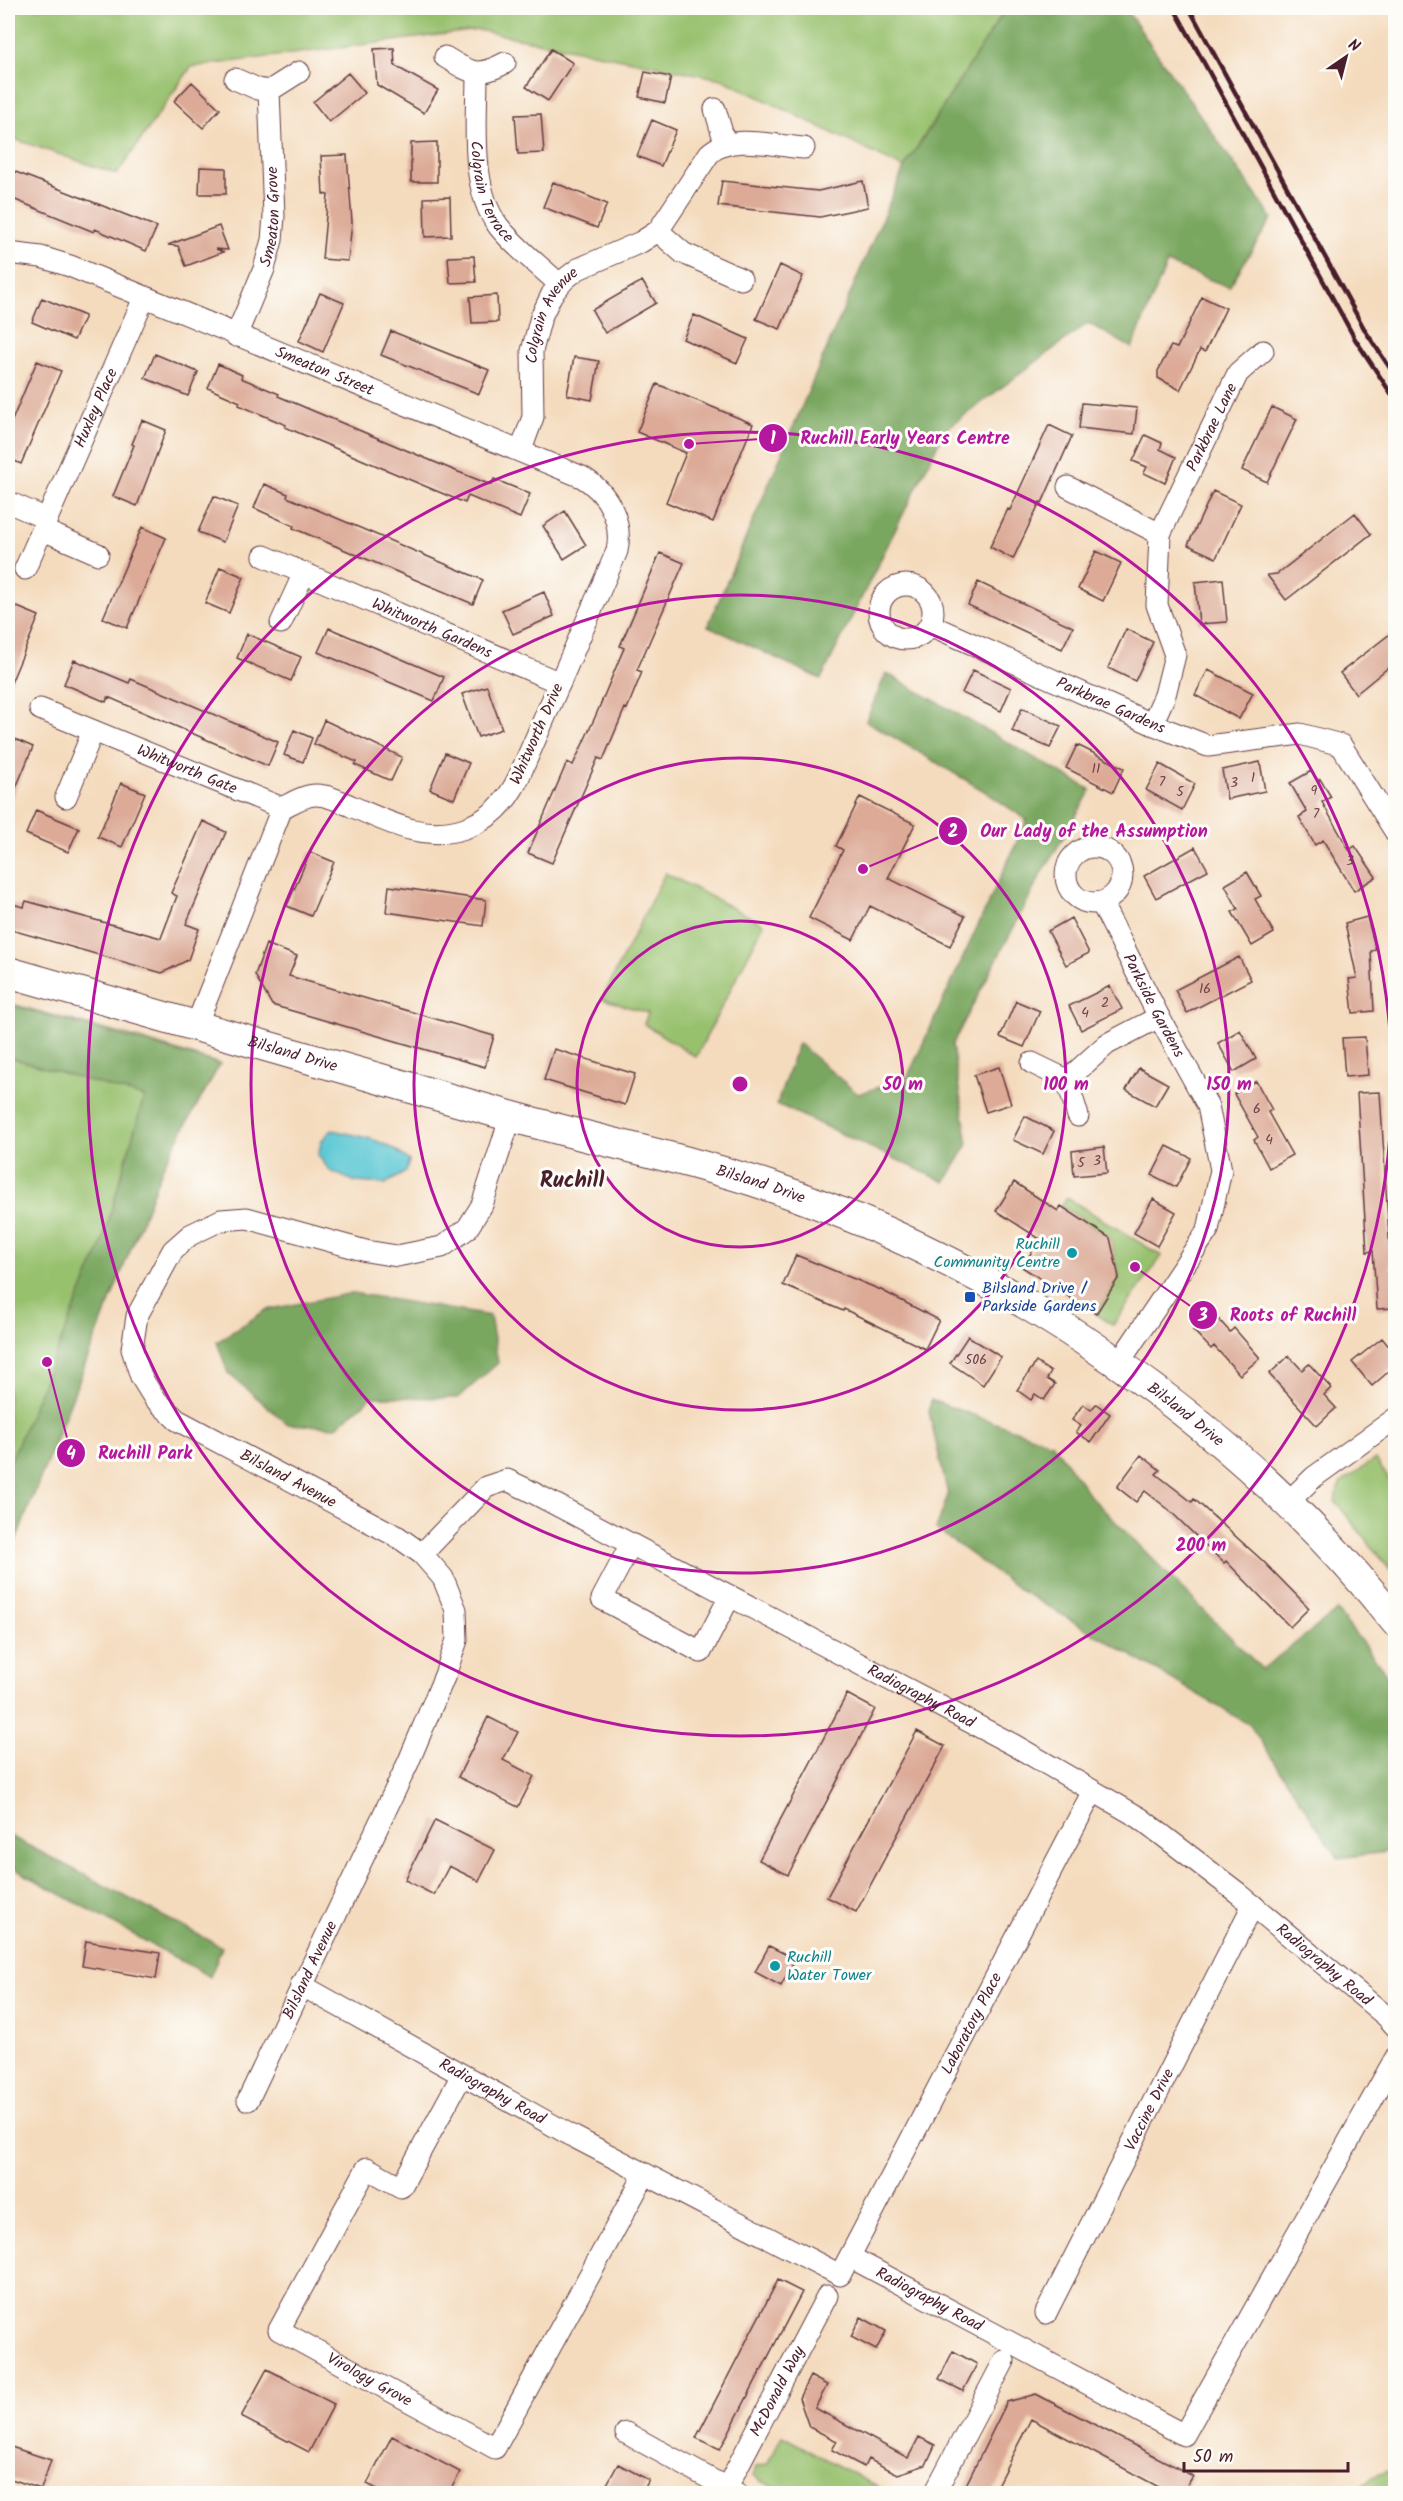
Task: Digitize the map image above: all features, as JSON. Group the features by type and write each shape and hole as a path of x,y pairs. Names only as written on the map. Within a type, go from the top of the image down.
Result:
{"main road":[{"name":"Bilsland Drive","path":"8,972 511,1116 767,1186 888,1233 992,1284 1060,1325 1118,1364 1213,1437 1287,1503 1395,1622"}],"street":[{"path":"445,57 477,73 489,72 505,63"},
{"path":"235,79 269,91 299,72"},
{"name":"Colgrain Terrace","path":"477,73 476,148 485,199 500,228 559,284"},
{"name":"Smeaton Grove","path":"236,336 264,270 272,240 269,91"},
{"path":"715,109 725,143 804,148"},
{"name":"Colgrain Avenue","path":"521,450 533,417 531,364 534,340 546,305 559,284 578,270 641,242 658,231 709,154 725,143"},
{"path":"658,231 690,256 741,279"},
{"name":"Smeaton Street","path":"8,253 56,261 521,450 594,484 608,501 618,524"},
{"name":"Huxley Place","path":"25,569 144,298"},
{"name":"Parkbrae Lane","path":"1160,534 1238,373 1263,351"},
{"path":"1068,487 1160,534 1157,605 1175,655 1165,695 1152,724"},
{"path":"8,501 98,554"},
{"name":"Whitworth Drive","path":"282,808 306,796 323,796 400,827 423,833 450,833 471,826 499,808 512,791 617,551 618,524"},
{"name":"Whitworth Gardens","path":"264,556 560,683"},
{"path":"281,623 304,573"},
{"name":"Parkbrae Gardens","path":"930,625 1152,724 1208,746 1300,734 1341,745 1395,833"},
{"name":"Whitworth Gate","path":"40,709 282,808"},
{"path":"66,797 93,731"},
{"path":"196,1026 282,808"},
{"name":"Parkside Gardens","path":"1102,904 1159,1017 1208,1106 1221,1170 1208,1230 1118,1364"},
{"path":"1067,1080 1107,1044 1159,1017"},
{"path":"1032,1063 1067,1080 1078,1116"},
{"name":"Bilsland Avenue","path":"248,2100 408,1763 457,1640 456,1610 443,1578 422,1554 398,1537 177,1420 154,1398 141,1377 132,1349 137,1316 173,1251 190,1235 221,1220 247,1218 366,1251 397,1256 442,1247 467,1229 482,1205 511,1116"},
{"path":"1287,1503 1302,1487 1395,1418"},
{"name":"Radiography Road","path":"422,1554 486,1487 507,1480 1014,1746 1140,1818 1253,1905 1395,2027"},
{"path":"631,1544 602,1599 701,1652 730,1596"},
{"name":"Laboratory Place","path":"850,2257 1094,1791"},
{"name":"Vaccine Drive","path":"1046,2313 1253,1905"},
{"name":"Radiography Road","path":"302,1985 645,2174 840,2274 850,2257 1184,2435 1395,2057"},
{"name":"Virology Grove","path":"462,2075 401,2187 367,2168 279,2330 495,2448 645,2174"},
{"name":"McDonald Way","path":"733,2490 827,2296"},
{"path":"934,2493 1004,2361"},
{"path":"626,2433 733,2490"}],"green space":[{"path":"8,8 1006,8 904,168 722,79 478,30 191,67 117,174 8,137"},
{"path":"1006,8 1125,8 1272,218 1229,287 1167,263 1132,348 1088,323 945,430 821,679 708,626 904,168"},
{"path":"886,673 1091,790 1040,877 952,1045 968,1144 945,1182 777,1104 798,1043 858,1094 907,1078 1027,820 981,789 866,721"},
{"path":"665,873 764,924 696,1057 644,1024 648,1013 602,999"},
{"path":"8,1003 140,1039 220,1064 164,1164 8,1560"},
{"path":"8,1004 220,1064 164,1164 8,1560 8,1467 101,1246 144,1097 8,1057"},
{"path":"1067,1198 1162,1256 1113,1325 1096,1314 1119,1277 1110,1238 1061,1206"},
{"path":"353,1293 490,1316 498,1363 458,1398 371,1397 336,1427 288,1424 228,1373 217,1342 266,1310"},
{"path":"931,1400 1052,1443 1091,1497 1262,1669 1337,1611 1395,1684 1395,1851 1338,1858 1250,1725 1020,1590 936,1529 948,1495 929,1412"},
{"path":"1375,1459 1395,1488 1395,1576 1335,1501 1340,1484"},
{"path":"8,1835 222,1947 210,1977 8,1865"},
{"path":"782,2436 889,2493 784,2493 752,2476 756,2467 767,2464"},
{"path":"1395,2468 1395,2493 1354,2493 1373,2477"}],"water":[{"path":"332,1130 383,1143 409,1161 406,1172 385,1184 356,1182 330,1171 318,1155 322,1140"}],"building":[{"path":"394,48 395,66 438,90 424,113 377,85 374,49"},
{"path":"551,49 573,63 548,101 526,87"},
{"path":"645,72 671,77 665,103 639,97"},
{"path":"348,73 365,93 329,122 313,102"},
{"path":"192,82 220,109 203,128 174,101"},
{"path":"541,114 544,153 518,154 515,115"},
{"path":"652,120 676,130 661,166 637,156"},
{"path":"437,142 437,182 411,182 411,143"},
{"path":"347,155 352,222 348,261 322,259 328,195 323,194 321,156"},
{"path":"200,167 226,168 226,194 199,194"},
{"path":"8,169 157,227 146,251 95,229 94,232 8,197"},
{"path":"722,181 818,191 863,181 868,207 820,217 718,206"},
{"path":"553,182 607,204 597,228 543,207"},
{"path":"450,197 451,236 425,237 424,198"},
{"path":"219,226 228,250 216,249 223,252 186,266 178,246 168,245"},
{"path":"474,256 476,282 450,283 448,257"},
{"path":"780,265 803,276 780,329 756,319"},
{"path":"642,281 656,303 605,333 592,310"},
{"path":"320,293 344,303 323,352 299,341"},
{"path":"497,295 498,322 472,323 470,297"},
{"path":"1202,297 1226,308 1205,352 1200,350 1180,390 1158,378 1158,371 1171,346 1177,348"},
{"path":"42,298 85,316 74,340 32,322"},
{"path":"694,315 748,339 737,363 683,339"},
{"path":"391,331 489,370 479,394 381,355"},
{"path":"155,354 198,372 188,396 145,378"},
{"path":"574,357 599,361 592,400 567,395"},
{"path":"37,361 61,371 21,464 8,458 8,430"},
{"path":"218,364 242,375 241,378 279,394 278,396 451,469 491,485 494,479 530,494 520,518 468,496 465,503 285,427 286,425 239,405 240,402 208,388"},
{"path":"657,384 753,424 713,522 666,502 686,453 637,432"},
{"path":"1082,403 1137,408 1134,434 1079,428"},
{"path":"1272,407 1297,419 1267,482 1242,470"},
{"path":"142,420 166,430 137,506 113,496"},
{"path":"1049,425 1072,436 1042,503 1040,502 1013,559 990,547 1008,509 1010,510"},
{"path":"1145,435 1162,443 1160,449 1176,457 1165,483 1144,473 1147,467 1133,461"},
{"path":"264,484 288,494 287,497 483,580 473,604 293,528 294,526 254,508"},
{"path":"1213,491 1241,504 1216,558 1188,545"},
{"path":"214,496 238,506 223,542 198,532"},
{"path":"565,511 586,545 564,559 543,526"},
{"path":"1355,513 1371,534 1286,600 1267,575 1277,574"},
{"path":"142,527 166,538 127,628 103,618"},
{"path":"1096,551 1121,563 1103,601 1078,589"},
{"path":"660,553 684,563 637,670 642,672 627,709 625,708 603,760 598,758 552,863 528,853 567,762 573,765 596,715 624,648 620,646"},
{"path":"220,567 244,577 229,613 205,603"},
{"path":"1223,579 1227,622 1199,624 1195,582"},
{"path":"978,582 1073,627 1062,649 968,605"},
{"path":"544,592 554,616 513,634 502,610"},
{"path":"15,606 39,616 8,690 8,624"},
{"path":"329,628 444,677 434,701 318,652"},
{"path":"1126,629 1153,642 1135,681 1108,668"},
{"path":"1395,630 1395,662 1356,694 1340,673"},
{"path":"247,634 301,657 291,681 237,658"},
{"path":"74,660 129,683 131,679 278,742 268,766 108,697 106,702 64,684"},
{"path":"973,670 1011,688 1001,711 962,693"},
{"path":"1208,670 1253,693 1239,719 1195,695"},
{"path":"487,686 502,729 478,737 462,694"},
{"path":"1022,708 1061,726 1050,748 1012,731"},
{"path":"324,720 402,757 391,781 355,765 357,762 314,744"},
{"path":"294,730 312,738 303,762 284,755"},
{"path":"8,736 33,747 8,807"},
{"path":"1077,745 1124,768 1113,792 1066,768"},
{"path":"445,753 469,763 454,799 430,789"},
{"path":"1260,762 1265,791 1227,799 1222,770"},
{"path":"1160,764 1195,784 1182,810 1146,790"},
{"path":"1311,771 1318,781 1320,779 1331,797 1322,802 1349,850 1355,846 1376,877 1354,891 1323,840 1315,845 1299,817 1307,812 1290,783"},
{"path":"121,783 145,793 122,847 98,837"},
{"path":"860,797 915,824 888,878 965,916 950,946 870,906 853,940 809,918 843,850 836,846"},
{"path":"36,810 79,828 68,852 26,834"},
{"path":"203,821 226,832 186,924 199,929 188,960 162,973 8,929 8,903 24,907 26,901 161,938 177,896 171,893"},
{"path":"1195,847 1208,870 1156,898 1144,876"},
{"path":"310,852 334,862 311,916 287,906"},
{"path":"1247,872 1261,896 1255,899 1274,933 1252,946 1232,912 1238,909 1225,885"},
{"path":"389,886 486,900 483,926 386,912"},
{"path":"1367,917 1376,950 1371,951 1374,1011 1353,1013 1349,979 1357,978 1345,923"},
{"path":"1071,918 1089,953 1066,965 1048,931"},
{"path":"266,944 297,956 289,976 494,1036 485,1067 272,1005 255,975"},
{"path":"1239,957 1251,980 1187,1013 1175,990"},
{"path":"1110,986 1122,1009 1081,1030 1069,1006"},
{"path":"1016,1001 1040,1011 1024,1047 1000,1037"},
{"path":"1240,1030 1256,1059 1234,1072 1218,1043"},
{"path":"1365,1037 1368,1075 1345,1077 1342,1038"},
{"path":"554,1049 635,1074 625,1105 544,1080"},
{"path":"999,1067 1011,1104 986,1112 974,1075"},
{"path":"1139,1068 1168,1084 1155,1106 1126,1090"},
{"path":"1256,1081 1272,1110 1268,1112 1292,1155 1269,1168 1254,1140 1258,1137 1234,1094"},
{"path":"1380,1092 1391,1269 1395,1269 1395,1308 1377,1309 1373,1251 1367,1252 1357,1093"},
{"path":"1025,1116 1054,1131 1043,1154 1013,1140"},
{"path":"1167,1146 1191,1158 1176,1187 1152,1175"},
{"path":"1104,1147 1107,1173 1074,1176 1072,1151"},
{"name":"Ruchill Community Centre","path":"1014,1182 1058,1211 1061,1206 1110,1238 1119,1277 1096,1314 1022,1267 1040,1239 996,1211"},
{"path":"1153,1199 1176,1212 1157,1246 1134,1233"},
{"path":"796,1255 881,1290 939,1320 925,1349 844,1309 843,1311 783,1285"},
{"path":"1213,1313 1230,1332 1234,1328 1260,1358 1240,1375 1214,1346 1211,1349 1193,1330"},
{"path":"968,1336 1001,1357 983,1385 950,1363"},
{"path":"1382,1338 1395,1354 1395,1366 1372,1386 1352,1362"},
{"path":"1289,1356 1302,1370 1309,1364 1331,1388 1324,1395 1336,1408 1317,1426 1269,1374"},
{"path":"1036,1362 1051,1372 1047,1379 1055,1384 1044,1400 1035,1394 1031,1400 1017,1390"},
{"path":"1083,1404 1091,1410 1096,1404 1110,1414 1091,1442 1076,1432 1081,1426 1072,1420"},
{"path":"1141,1455 1160,1470 1156,1474 1192,1502 1194,1499 1263,1561 1309,1608 1290,1627 1226,1561 1224,1563 1168,1509 1145,1491 1136,1502 1117,1487"},
{"path":"847,1694 875,1709 788,1875 759,1860"},
{"path":"488,1717 518,1732 503,1760 534,1776 518,1807 458,1777"},
{"path":"917,1731 945,1746 856,1912 827,1897"},
{"path":"435,1820 495,1850 479,1881 449,1866 434,1895 405,1880"},
{"path":"86,1941 160,1953 156,1979 82,1966"},
{"name":"Ruchill Water Tower","path":"769,1946 795,1959 781,1986 755,1972"},
{"path":"778,2280 802,2292 720,2449 696,2438"},
{"path":"861,2317 886,2331 876,2350 851,2337"},
{"path":"953,2351 977,2364 963,2391 939,2379"},
{"path":"267,2369 334,2404 309,2452 241,2417"},
{"path":"810,2376 827,2385 815,2408 908,2458 919,2437 935,2445 926,2465 898,2474 868,2459 864,2467 832,2450 837,2441 809,2427 799,2398"},
{"path":"1036,2394 1193,2476 1183,2493 1170,2493 1031,2419 993,2493 962,2493 1007,2402"},
{"path":"392,2436 460,2472 449,2493 385,2493 367,2484"},
{"path":"8,2446 51,2460 41,2489 8,2478"},
{"path":"618,2464 649,2480 642,2493 621,2493 606,2486"}],"railway":[{"path":"1174,8 1355,339 1396,401"},
{"path":"1189,8 1366,332 1396,377"}],"place":[{"name":"Ruchill Early Years Centre","path":"689,444"},
{"name":"Our Lady of the Assumption","path":"863,869"},
{"name":"Ruchill Community Centre","path":"1072,1253"},
{"name":"Roots of Ruchill","path":"1135,1267"},
{"name":"Bilsland Drive / Parkside Gardens","path":"970,1297"},
{"name":"Ruchill Park","path":"47,1362"},
{"name":"Ruchill Water Tower","path":"775,1966"}],"district":[{"name":"Ruchill","path":"572,1181"}]}
